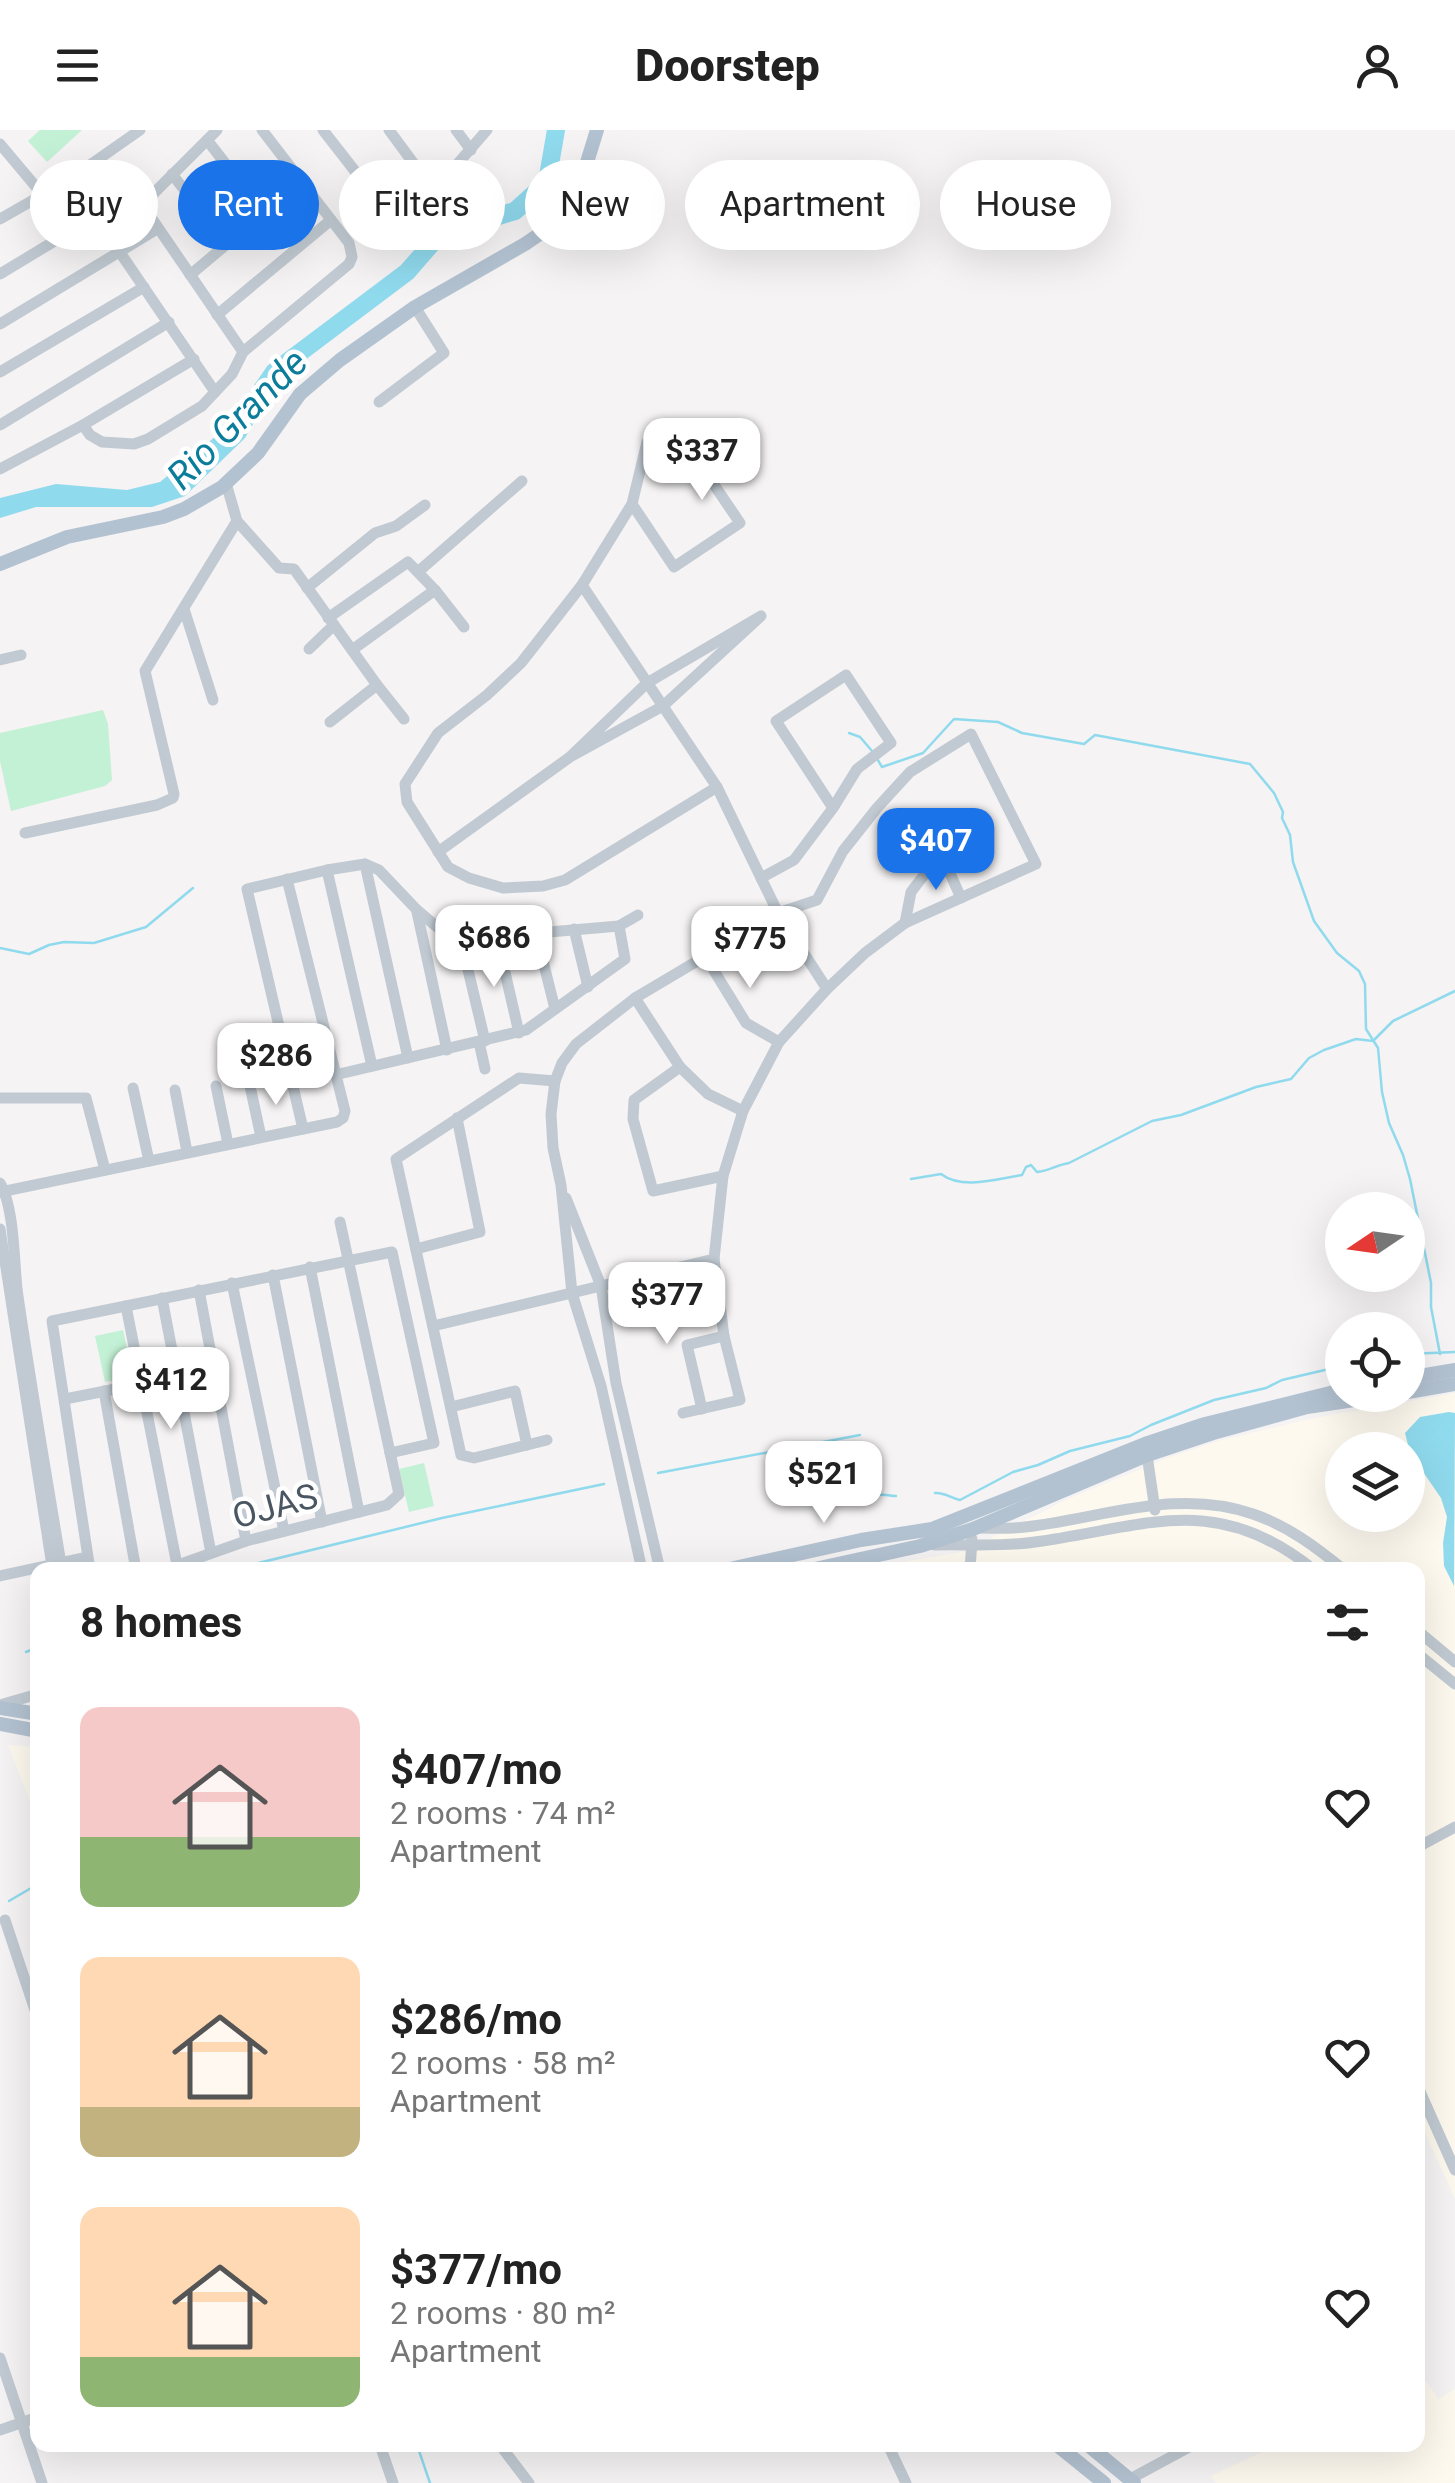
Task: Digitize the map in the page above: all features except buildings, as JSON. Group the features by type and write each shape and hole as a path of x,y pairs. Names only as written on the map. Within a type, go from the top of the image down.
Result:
{"main road":[{"path":"0,564 67,537 163,517 226,483 258,453 300,394 340,360 414,307 553,225 576,198 597,130"},
{"path":"1425,1375 1455,1370"},
{"path":"1425,1389 1455,1384"},
{"path":"762,1562 862,1540 932,1530 1145,1444 1205,1424 1325,1394"},
{"path":"847,1562 972,1536 1147,1455 1213,1432 1325,1405"},
{"path":"0,1707 30,1713"},
{"path":"0,1724 30,1730"},
{"path":"1066,2452 1104,2483"},
{"path":"1097,2452 1132,2481"}],"street":[{"path":"158,189 217,130"},
{"path":"262,130 284,160"},
{"path":"323,130 346,160"},
{"path":"389,130 411,160"},
{"path":"456,130 472,150"},
{"path":"463,160 486,130"},
{"path":"96,160 134,132"},
{"path":"207,140 222,160"},
{"path":"0,144 30,180"},
{"path":"172,174 178,182"},
{"path":"2,215 30,200"},
{"path":"84,425 90,435 102,442 138,444 202,406 232,374 242,352 352,258 349,244 319,205"},
{"path":"217,315 331,220"},
{"path":"158,229 242,352"},
{"path":"0,274 40,250"},
{"path":"0,324 123,250"},
{"path":"190,276 221,250"},
{"path":"120,252 215,392"},
{"path":"0,372 144,287"},
{"path":"379,402 444,353 414,307"},
{"path":"0,425 168,322"},
{"path":"2,464 84,425 194,359"},
{"path":"647,442 632,504 582,585 521,663 487,696 438,733 405,784 407,802 448,867 503,888 543,886 565,880 716,787"},
{"path":"632,504 674,567 740,523 698,461"},
{"path":"419,571 522,482"},
{"path":"226,483 237,521 279,568 294,570 404,719"},
{"path":"307,588 375,533 396,526 425,505"},
{"path":"25,833 157,805 172,798 145,671 237,521"},
{"path":"309,649 331,622 406,562 419,571 464,627"},
{"path":"582,585 716,787 778,914 827,989"},
{"path":"352,650 434,590"},
{"path":"184,609 213,700"},
{"path":"438,852 570,757 663,706 762,616 647,683 570,757"},
{"path":"0,660 21,655"},
{"path":"762,878 794,860 834,808 857,770 891,744 846,675 776,721 834,808"},
{"path":"330,722 377,685"},
{"path":"640,1562 601,1386 572,1293 551,1114 555,1081 562,1063 576,1044 635,998 778,914 818,900 843,851 910,772 971,734 1036,864 906,922 865,953 779,1042 743,1111 724,1176 714,1258 724,1336 740,1400 683,1413"},
{"path":"906,922 911,892 941,853 961,898"},
{"path":"365,864 408,1058"},
{"path":"303,1129 247,889 365,864 379,870 417,910 463,949 473,950 536,933 619,926 638,915"},
{"path":"327,870 372,1066"},
{"path":"55,1562 2,1189 261,1138 342,1118 345,1112 287,879"},
{"path":"417,910 446,1050"},
{"path":"335,1075 520,1033 624,959 619,926"},
{"path":"574,928 588,987"},
{"path":"536,933 554,1010"},
{"path":"498,942 520,1033"},
{"path":"463,949 486,1069"},
{"path":"705,956 746,1023 779,1042"},
{"path":"635,998 680,1068 708,1094 743,1111"},
{"path":"680,1068 634,1100 633,1119 653,1191 724,1176"},
{"path":"547,1440 474,1458 461,1454 396,1159 519,1078 555,1081"},
{"path":"216,1086 228,1144"},
{"path":"250,1086 261,1138"},
{"path":"133,1088 148,1160"},
{"path":"175,1090 188,1152"},
{"path":"0,1098 86,1098 105,1170"},
{"path":"416,1249 480,1232 458,1118"},
{"path":"561,1185 601,1286 616,1383 658,1562"},
{"path":"88,1562 52,1321 348,1259 392,1252 434,1443 390,1454 348,1259 340,1222"},
{"path":"0,1229 55,1562"},
{"path":"433,1326 714,1258"},
{"path":"310,1267 359,1512"},
{"path":"273,1275 322,1522"},
{"path":"232,1284 284,1531"},
{"path":"199,1290 246,1541"},
{"path":"162,1298 211,1553"},
{"path":"126,1306 169,1562"},
{"path":"702,1408 687,1345 724,1336"},
{"path":"601,1386 616,1383"},
{"path":"64,1399 141,1384"},
{"path":"450,1407 515,1390 527,1445"},
{"path":"104,1391 135,1562"},
{"name":"OJAS","path":"186,1562 246,1541 387,1505 399,1494 390,1454"},
{"path":"1147,1455 1156,1520"},
{"path":"972,1536 1154,1505 1215,1505 1250,1512 1300,1536 1334,1562"},
{"path":"932,1530 1032,1542 1156,1520 1198,1520 1237,1526 1276,1543 1303,1562"},
{"path":"970,1562 972,1536"},
{"path":"0,1576 30,1571"},
{"path":"1425,1636 1455,1662"},
{"path":"1425,1660 1455,1684"},
{"path":"0,1707 30,1697"},
{"path":"1425,1844 1455,1827"},
{"path":"5,1920 30,1995"},
{"path":"1425,2104 1455,2170"},
{"path":"0,2358 30,2450"},
{"path":"0,2430 30,2420"},
{"path":"31,2452 42,2483"},
{"path":"382,2452 393,2483"},
{"path":"505,2452 529,2483"},
{"path":"891,2452 906,2483"},
{"path":"1132,2481 1181,2452"}],"shaded area":[{"path":"1455,1393 1455,2199 1425,2133 1425,1562 902,1562 963,1552 1068,1499 1218,1441 1314,1418 1348,1412 1425,1412 1425,1398"},
{"path":"8,1745 30,1747 30,1801"},
{"path":"1425,2383 1438,2399 1455,2389 1455,2483 1216,2483 1211,2476 1262,2452 1425,2452"}],"green space":[{"path":"40,130 82,130 49,160 28,141"},
{"path":"103,710 108,724 112,780 105,786 11,811 0,761 0,733"},
{"path":"123,1330 133,1376 105,1382 95,1336"},
{"path":"424,1463 434,1506 409,1512 399,1469"}],"water":[{"path":"274,372 269,396 245,438 185,496 152,507 36,507 0,518 0,498 56,484 127,490 160,482 216,436 259,383"},
{"path":"1455,1413 1454,1586 1444,1566 1447,1517 1441,1498 1425,1475 1425,1432 1406,1432 1420,1417"}],"waterway":[{"name":"Rio Grande","path":"261,391 274,372 407,272 441,233 515,211 547,182 556,130"},
{"path":"876,757 882,767 923,753 954,719 998,722 1022,733 1084,744 1095,735 1250,764 1274,793 1283,812 1293,862 1314,921 1337,953 1359,971 1365,984 1366,1029 1378,1048 1389,1123 1410,1179 1431,1283 1431,1307 1440,1354"},
{"path":"849,733 860,737 872,751"},
{"path":"0,948 29,954 49,945 94,943 146,927 193,888"},
{"path":"911,1179 941,1174 949,1179 980,1182 1022,1175 1031,1165 1037,1172 1069,1163 1152,1121 1291,1079 1309,1058 1356,1039 1373,1041 1393,1021 1455,991"},
{"path":"1425,1353 1455,1352"},
{"path":"935,1493 960,1500 1013,1472 1070,1451 1130,1436 1214,1400 1325,1370"},
{"path":"658,1473 860,1435"},
{"path":"263,1562 604,1484"},
{"path":"845,1502 862,1494 896,1496"},
{"path":"26,1652 30,1650"},
{"path":"9,1901 30,1889"},
{"path":"419,2452 430,2483"}]}
